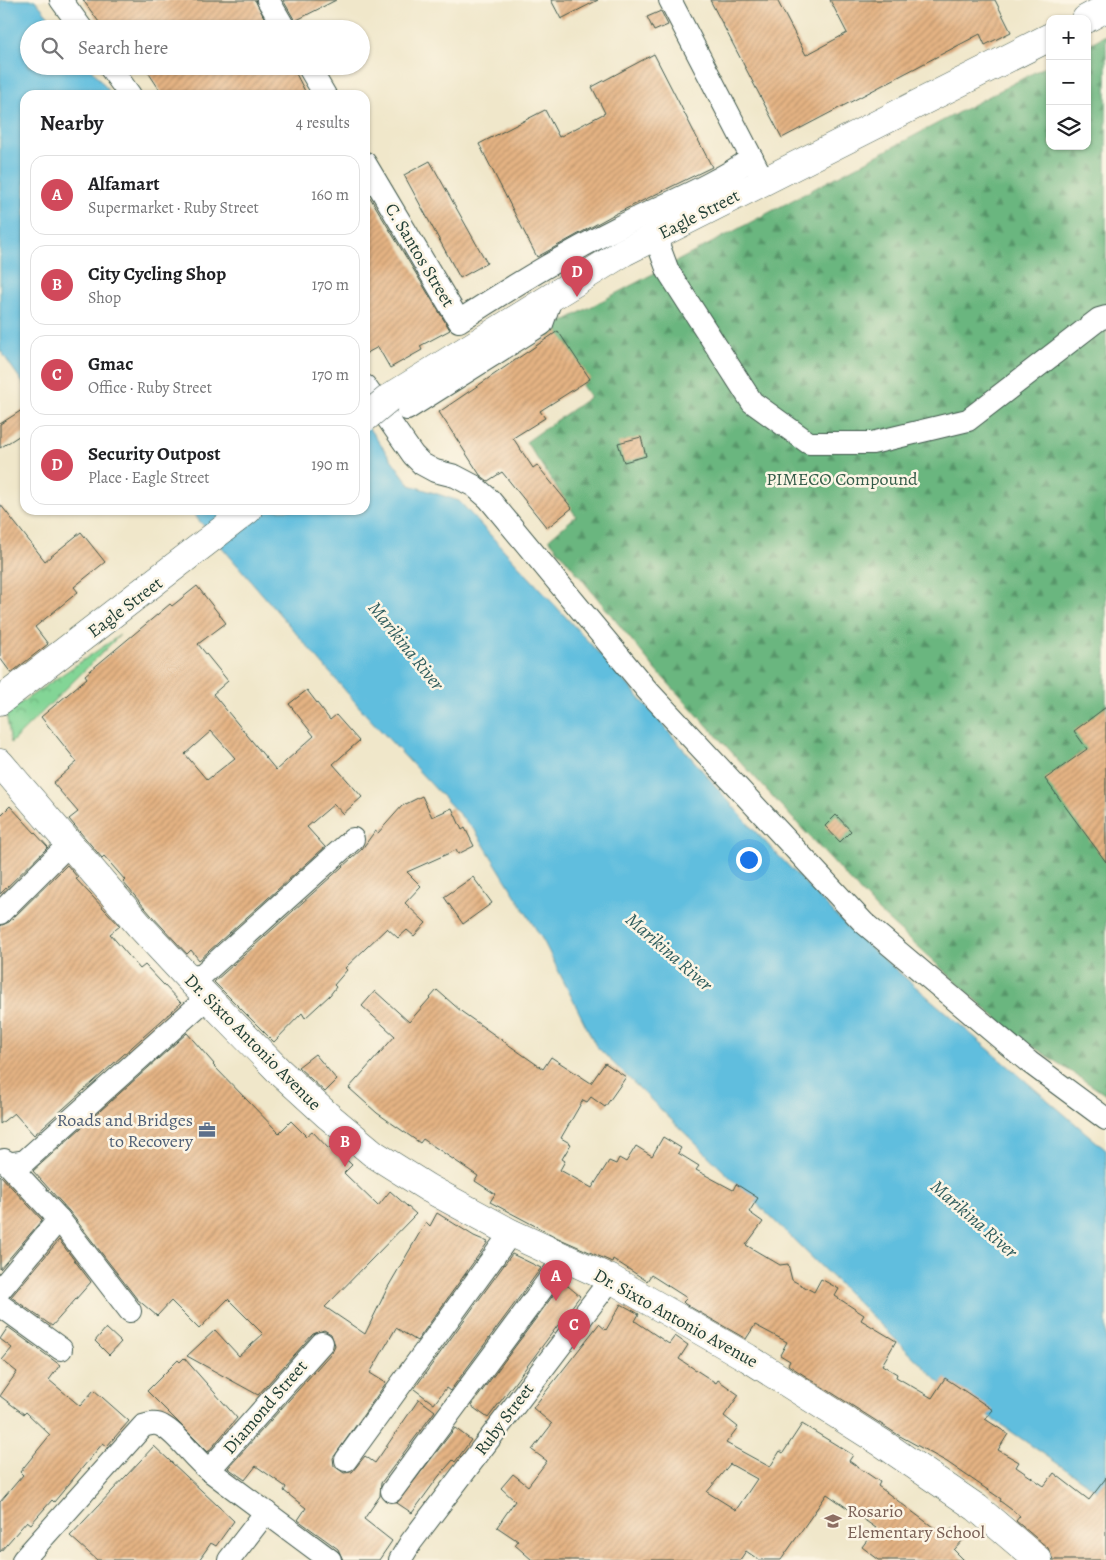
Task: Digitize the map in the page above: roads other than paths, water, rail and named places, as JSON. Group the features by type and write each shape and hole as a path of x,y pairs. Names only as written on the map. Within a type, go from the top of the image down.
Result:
{"main road":[{"path":"1091,16 1106,8"},
{"name":"Eagle Street","path":"370,416 398,404 552,296 620,240 654,236 758,170 1046,39"},
{"name":"Eagle Street","path":"0,702 153,586 242,515"},
{"name":"Dr. Sixto Antonio Avenue","path":"2,770 70,843 139,925 200,991 298,1089 374,1154 428,1188 511,1232 610,1279 748,1358 885,1445 977,1508 1038,1560"}],"street":[{"path":"60,0 75,20"},
{"path":"268,0 280,20"},
{"path":"620,240 724,177 758,170 670,0"},
{"path":"116,75 126,90"},
{"path":"313,75 322,90"},
{"name":"C. Santos Street","path":"370,171 459,321 527,276 620,240"},
{"path":"654,236 668,271 752,402 809,443 872,443 968,420 1099,319 1106,317"},
{"path":"370,393 413,455 422,464 467,482 489,499 647,690 864,923 1030,1062 1106,1119"},
{"path":"2,1160 13,1163 24,1161 200,991 353,839"},
{"path":"0,913 70,843"},
{"path":"2,1160 59,1219 130,1311"},
{"path":"0,1290 59,1219"},
{"path":"346,1460 511,1232"},
{"path":"392,1491 565,1258"},
{"name":"Ruby Street","path":"400,1560 415,1537 610,1279"},
{"path":"0,1305 61,1349"},
{"name":"Diamond Street","path":"209,1470 322,1343"},
{"name":"Diamond Street","path":"23,1560 138,1430 150,1424 162,1426 198,1462 330,1560"},
{"path":"229,1560 266,1512"}],"water":[{"path":"0,0 35,0 52,20 20,20 20,75 96,75 108,90 20,90 20,379 0,350"},
{"name":"Marikina River","path":"370,430 410,485 459,501 630,687 751,827 852,932 1106,1150 1106,1497 938,1381 596,1046 544,942 476,832 368,717 194,515 370,515"}],"place":[{"name":"Security Outpost","path":"577,297"},
{"name":"Roads and Bridges to Recovery","path":"207,1130"},
{"name":"City Cycling Shop","path":"345,1167"},
{"name":"Alfamart","path":"556,1301"},
{"name":"Gmac","path":"574,1350"},
{"name":"Rosario Elementary School","path":"833,1521"}],"park label":[{"name":"PIMECO Compound","path":"842,479"}]}
